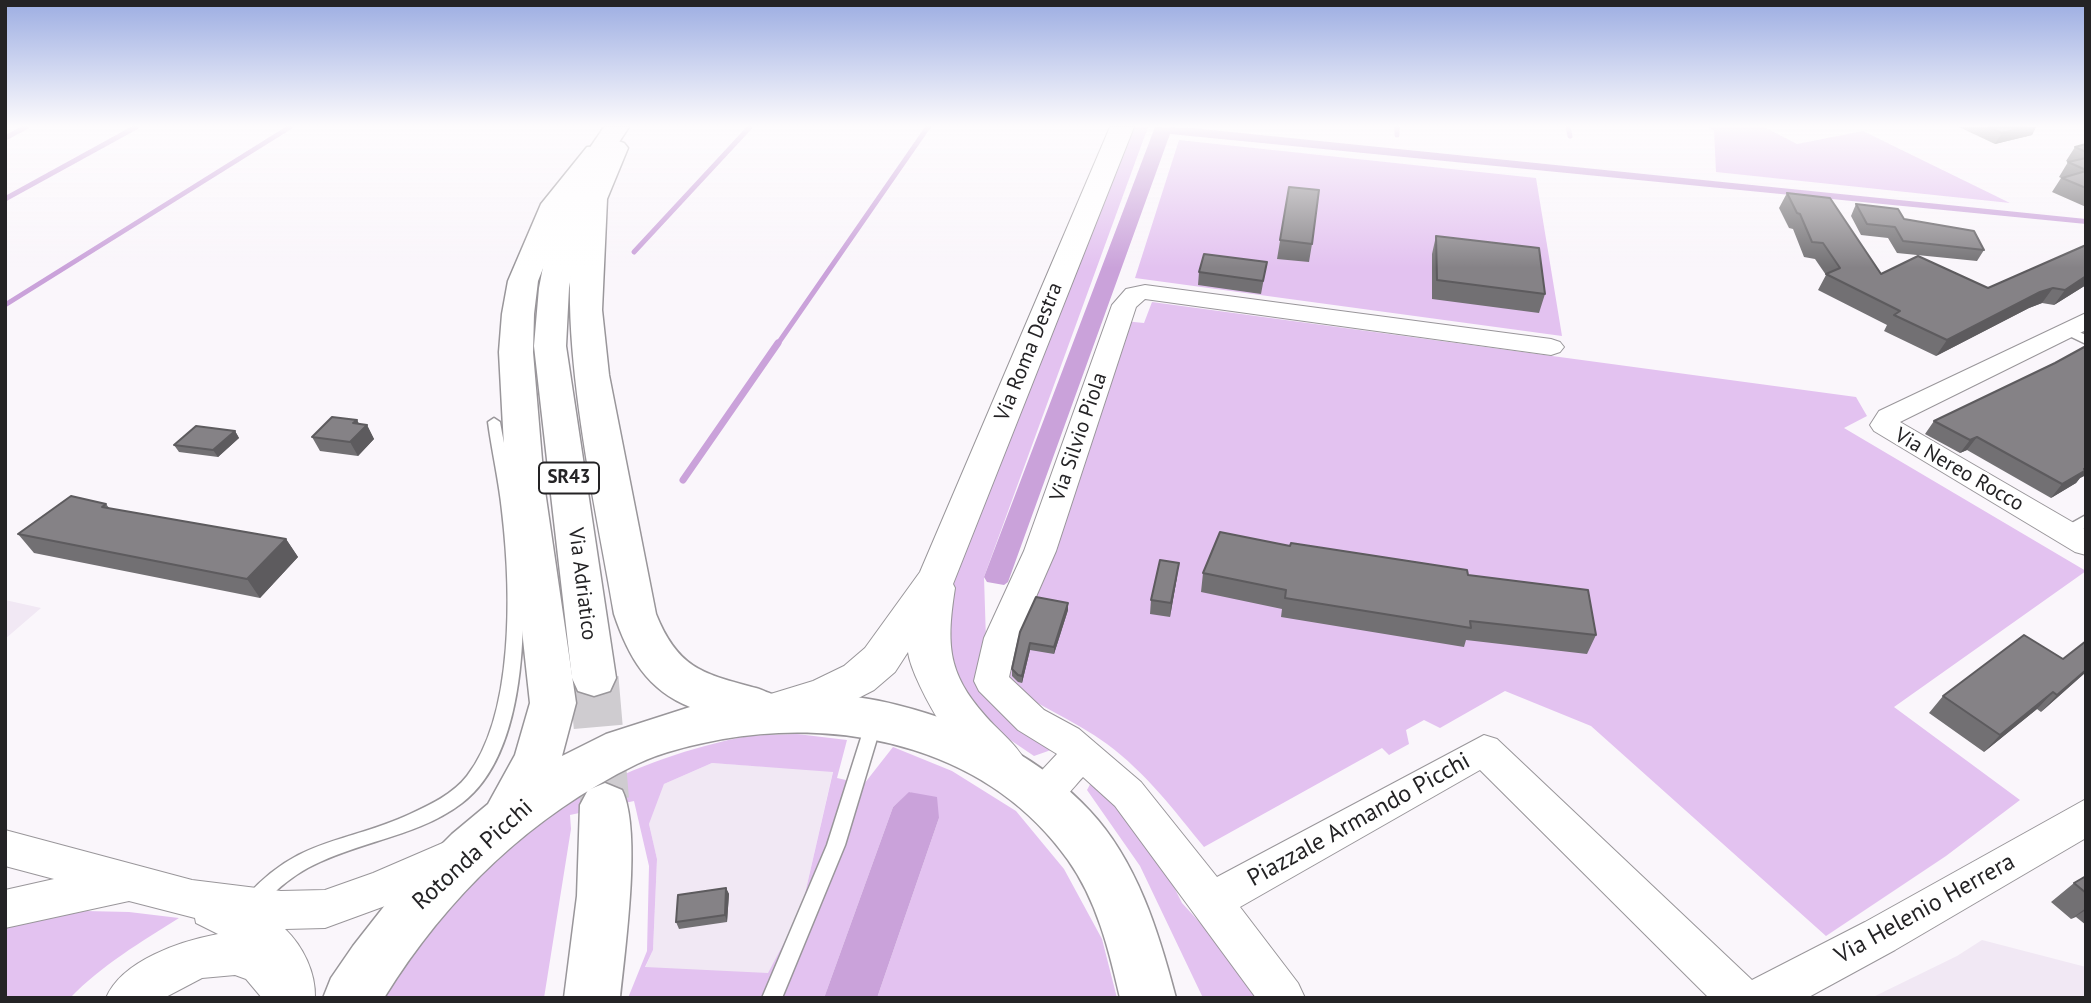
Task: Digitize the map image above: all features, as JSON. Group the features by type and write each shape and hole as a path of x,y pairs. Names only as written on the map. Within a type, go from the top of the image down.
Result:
{"main road":[{"path":"493,831 538,758 553,703 525,484 516,352 523,281 555,204 580,174"},
{"name":"Via Adriatico","path":"592,174 561,244 554,289 550,346 594,678"},
{"path":"604,174 593,198 588,242 586,310 592,376 635,614 644,643 654,660 675,679 699,692 776,711"},
{"name":"Rotonda Picchi","path":"351,998 387,941 431,887 493,831 563,778 618,751 670,731 720,718 776,711 875,720 930,733 972,750 1026,784 1073,827 1098,862 1119,901 1135,942 1148,998"},
{"path":"592,998 603,886 605,805"},
{"path":"1135,942 1163,998"}],"street":[{"name":"Via Roma Destra","path":"776,711 826,695 859,678 880,660 937,577 1103,174"},
{"name":"Via Silvio Piola","path":"1211,902 1128,794 1066,740 1031,720 995,688 991,681 1001,638 1040,551 1124,305 1133,294 1145,292 1551,347"},
{"name":"Via Nereo Rocco","path":"2079,330 1889,417 1884,425 2079,532"},
{"name":"Via Roma Destra","path":"937,577 928,644 935,675 950,708 1026,784"},
{"name":"Piazzale Armando Picchi","path":"1211,902 1484,750 1740,998"},
{"path":"1026,784 1081,753"},
{"name":"Via Helenio Herrera","path":"1762,998 2049,841 2086,816"},
{"path":"5,848 134,881 192,899 250,907 325,909 382,889 493,831"},
{"path":"5,909 134,881"},
{"path":"192,899 276,946 289,967 295,998"},
{"path":"1211,902 1283,998"},
{"path":"128,998 175,968 225,955 251,958 263,965 287,998"}],"lane":[{"path":"250,907 281,873 303,860 327,848 396,828 435,810 471,785 496,745 512,651 512,536 494,422"},
{"path":"772,998 836,845 875,720"}],"shaded area":[{"path":"1108,174 1131,174 984,577 986,640 978,662 987,686 1051,750 1034,756 1000,733 953,685 947,593"},
{"path":"1137,174 1156,174 1008,582 1004,585 987,582 984,577"},
{"path":"1168,174 1497,174 1536,178 1562,336 1135,278"},
{"path":"1575,174 1642,174 2086,219 2086,224"},
{"path":"1733,174 1950,174 2010,203"},
{"path":"1152,302 1856,397 1867,416 1844,428 2086,571 1894,707 2020,800 1946,856 1826,936 1591,726 1505,691 1440,728 1424,720 1406,730 1409,744 1389,755 1382,748 1204,847 1159,792 1121,755 1094,735 1000,680 1124,321 1144,323"},
{"path":"5,600 41,608 5,639"},
{"path":"797,734 847,740 837,778 864,784 893,747 952,771 1016,811 1064,869 1102,939 1117,998 877,998 939,818 910,792 893,807 824,998 628,998 647,951 649,866 634,801 570,815 571,829 544,998 376,998 438,910 468,878 536,823 574,800 653,762 738,738","holes":["712,763 833,772 801,911 768,973 645,967 653,950 657,859 649,824 664,784"]},
{"path":"712,763 833,771 801,911 768,974 645,968 653,950 657,859 649,824 664,784"},
{"path":"1094,777 1165,869 1182,903 1235,961 1260,998 1203,998 1140,866 1087,790"},
{"path":"909,792 937,797 939,818 877,998 824,998 893,807"},
{"path":"86,911 129,912 179,918 136,945 70,998 5,998 5,927"},
{"path":"1982,940 2086,967 2086,998 1871,998 1957,956"}],"building":[{"path":"2086,174 2086,188 2062,178"},
{"path":"1289,187 1319,190 1312,244 1280,240"},
{"path":"1787,193 1830,198 1881,274 1918,256 1988,288 2086,245 2086,276 2065,290 2053,288 2040,292 1947,340 1894,315 1900,311 1826,274 1840,268 1823,243 1812,242"},
{"path":"1856,204 1898,209 1904,219 1974,231 1984,250 1903,241 1895,227 1867,224"},
{"path":"1436,236 1539,248 1545,294 1437,280"},
{"path":"1204,254 1267,262 1263,281 1199,272"},
{"path":"2086,346 2086,470 2062,484 1977,437 1970,440 1934,421 2055,363"},
{"path":"332,417 357,420 353,423 367,425 350,442 312,437"},
{"path":"196,426 235,431 213,450 174,445"},
{"path":"71,496 106,504 102,507 286,539 247,579 18,534"},
{"path":"1220,532 1290,546 1291,543 1467,570 1468,575 1588,590 1596,635 1470,621 1471,628 1285,598 1286,590 1203,573"},
{"path":"1160,560 1179,563 1171,603 1151,600"},
{"path":"1036,597 1068,603 1054,647 1030,643 1022,676 1012,669 1020,632"},
{"path":"2024,635 2063,659 2086,641 2086,670 2057,695 2053,692 2000,735 1943,696"},
{"path":"2086,876 2086,893 2074,883"},
{"path":"726,888 725,915 676,922 678,895"}],"waterway":[{"path":"5,199 51,174"},
{"path":"5,305 215,174"},
{"path":"634,252 707,174"},
{"path":"777,345 896,174"},
{"path":"683,480 778,343"}],"tunnel":[{"path":"594,678 605,805"}]}
